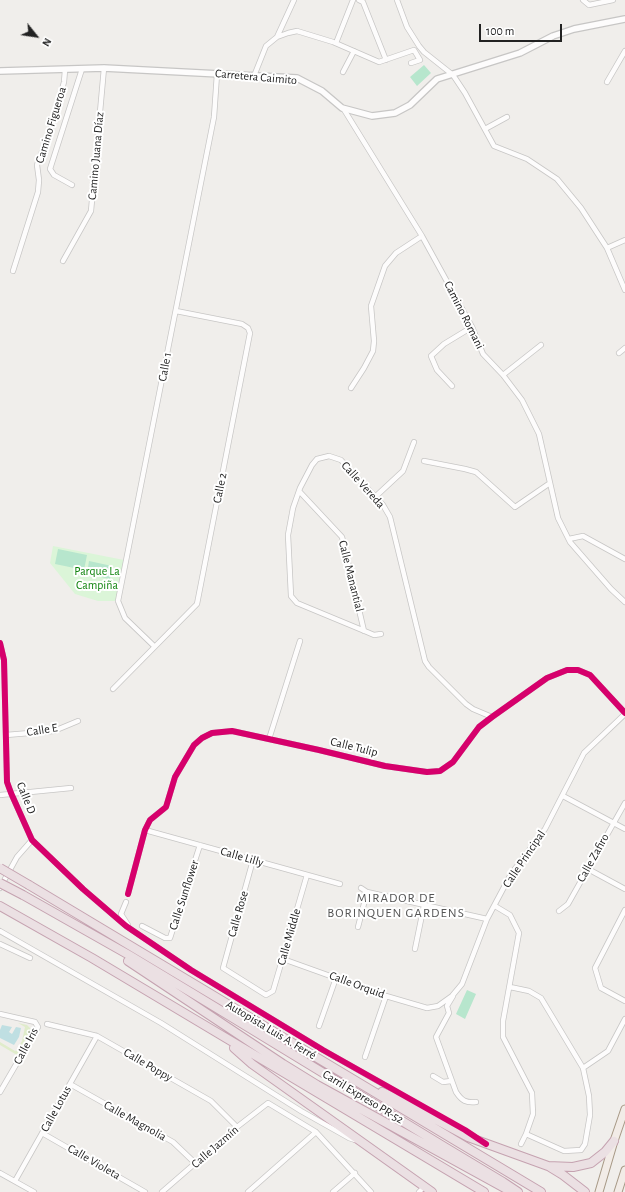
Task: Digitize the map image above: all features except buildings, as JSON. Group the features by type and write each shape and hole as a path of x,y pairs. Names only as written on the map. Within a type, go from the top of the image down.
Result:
{"highway":[{"name":"Autopista Luis A. Ferré","path":"0,868 542,1192"},
{"name":"Carril Expreso PR-52","path":"0,883 129,955 518,1192"},
{"path":"0,906 92,958 484,1192"},
{"name":"Carril Expreso PR-52","path":"85,930 316,1085 512,1192"},
{"path":"220,1035 252,1064 432,1192"},
{"path":"350,1078 396,1098 468,1137 548,1166 563,1175 585,1192"},
{"path":"548,1166 573,1167 591,1163 605,1152 614,1141"}],"main road":[{"path":"599,1192 625,1109"},
{"path":"618,1192 625,1170"}],"street":[{"path":"277,38 294,0"},
{"path":"336,43 353,0"},
{"path":"359,0 364,2 386,60"},
{"path":"397,0 407,27 419,46 424,52 453,74 494,146 527,159 557,179 581,208 607,248 625,290"},
{"path":"583,0 589,5 613,0"},
{"name":"Carretera Caimito","path":"0,71 104,68 297,78 322,91 342,108 372,116 395,113 410,105 438,79 520,53 553,36 625,19"},
{"path":"254,76 266,46 277,38 297,31 336,43 379,62 414,50 420,60 412,63"},
{"path":"343,72 354,51"},
{"path":"607,82 625,51"},
{"name":"Camino Juana Díaz","path":"63,261 91,211 104,68"},
{"path":"72,185 54,175 50,169 82,69"},
{"name":"Camino Figueroa","path":"13,271 38,192 39,180 37,165 54,119 64,82 64,70"},
{"name":"Calle 1","path":"154,646 125,618 118,601 214,117 217,74"},
{"name":"Camino Romani","path":"342,108 422,236 472,327 483,354 503,375 522,400 539,434 558,518 569,539 607,584 625,602"},
{"path":"485,130 507,117"},
{"path":"351,388 364,368 372,351 374,340 371,306 385,266 396,253 422,236"},
{"path":"607,248 625,240"},
{"name":"Calle 2","path":"112,689 197,604 250,333 248,328 242,324 176,311"},
{"path":"452,386 437,370 431,356 444,344 472,327"},
{"path":"503,375 541,345"},
{"path":"619,353 625,348"},
{"path":"376,497 403,471 414,442"},
{"name":"Calle Vereda","path":"381,634 374,635 297,603 291,596 288,535 293,508 299,491 312,465 317,459 329,456 341,460 383,505 390,517 425,661 429,667 466,704 473,709 492,717"},
{"path":"424,460 476,472 515,507 550,483"},
{"name":"Calle Manantial","path":"299,491 342,536 364,631"},
{"path":"569,539 584,536 625,559"},
{"path":"269,739 300,641"},
{"name":"Calle D","path":"0,643 4,660 7,782 32,840"},
{"name":"Calle Tulip","path":"128,894 145,830 150,820 166,807 175,777 194,745 202,738 212,733 232,732 385,766 427,772 440,771 452,762 479,727 547,678 567,670 578,670 590,676 625,714"},
{"name":"Calle Principal","path":"431,1007 438,1006 452,996 462,984 487,919 511,874 545,829 584,753 625,714"},
{"name":"Calle E","path":"6,735 54,731 78,721"},
{"path":"0,795 71,788"},
{"path":"563,796 625,829"},
{"name":"Calle Zafiro","path":"559,911 568,904 625,803"},
{"name":"Calle Lilly","path":"145,830 340,884"},
{"path":"0,888 17,857 32,840 83,889 130,929 191,970 322,1050 465,1130 486,1144"},
{"name":"Calle Sunflower","path":"142,926 165,938 170,938 200,845"},
{"name":"Calle Rose","path":"253,860 223,968 266,994"},
{"path":"588,869 625,889"},
{"name":"Calle Middle","path":"266,994 273,991 307,875"},
{"path":"361,888 368,892 487,919"},
{"path":"358,927 368,892"},
{"path":"126,902 121,914 130,929"},
{"path":"415,949 424,905"},
{"path":"494,906 510,915 519,933 503,1021 503,1037 532,1093 533,1114 521,1144"},
{"path":"625,910 595,968 601,988 625,1001"},
{"path":"0,931 161,1023 349,1138 362,1143"},
{"path":"0,944 30,958"},
{"name":"Calle Orquid","path":"283,959 386,996 427,1008 431,1007"},
{"path":"319,1026 336,978"},
{"path":"510,987 529,991 541,998 583,1068 590,1096 590,1115 585,1144 581,1150 564,1151 526,1134"},
{"path":"456,991 447,1006 449,1013 436,1037 456,1092 461,1099 468,1103 476,1102"},
{"path":"365,1057 386,996"},
{"name":"Calle Iris","path":"0,1014 36,1022 38,1027 0,1092"},
{"path":"583,1068 608,1051 625,1019"},
{"name":"Calle Poppy","path":"47,1024 97,1036 211,1101 237,1127"},
{"name":"Calle Lotus","path":"15,1181 97,1036"},
{"path":"432,1076 443,1082 451,1081"},
{"name":"Calle Magnolia","path":"70,1084 173,1142 196,1164"},
{"name":"Calle Jazmín","path":"162,1192 237,1127 268,1103 316,1132"},
{"path":"248,1192 316,1132 371,1192"},
{"name":"Calle Violeta","path":"42,1133 145,1192"},
{"path":"0,1173 34,1192"},
{"path":"333,1192 355,1173"}],"green space":[{"path":"424,65 431,73 417,86 410,77"},
{"name":"Parque La Campiña","path":"53,546 124,560 117,601 98,601 75,594 50,563"},
{"path":"58,549 87,555 84,570 55,564"},
{"path":"89,561 112,566 110,579 87,574"},
{"path":"467,990 476,994 465,1019 456,1014"},
{"path":"18,1023 27,1025 31,1029 17,1055 0,1045 0,1042 15,1051 17,1050 22,1041 25,1027"}],"water":[{"path":"2,1025 12,1027 9,1032 12,1034 16,1027 21,1028 19,1037 14,1045 0,1038 0,1030"}],"cycle path":[{"path":"0,643 4,660 7,782 32,840 83,889 126,926 191,970 323,1050 465,1130 486,1144"},
{"path":"128,894 145,830 150,820 166,807 175,777 194,745 202,738 212,733 232,731 385,766 427,772 440,771 453,762 479,727 547,678 567,670 578,670 590,675 625,713"}],"district":[{"name":"MIRADOR DE BORINQUEN GARDENS","path":"396,906"}]}
